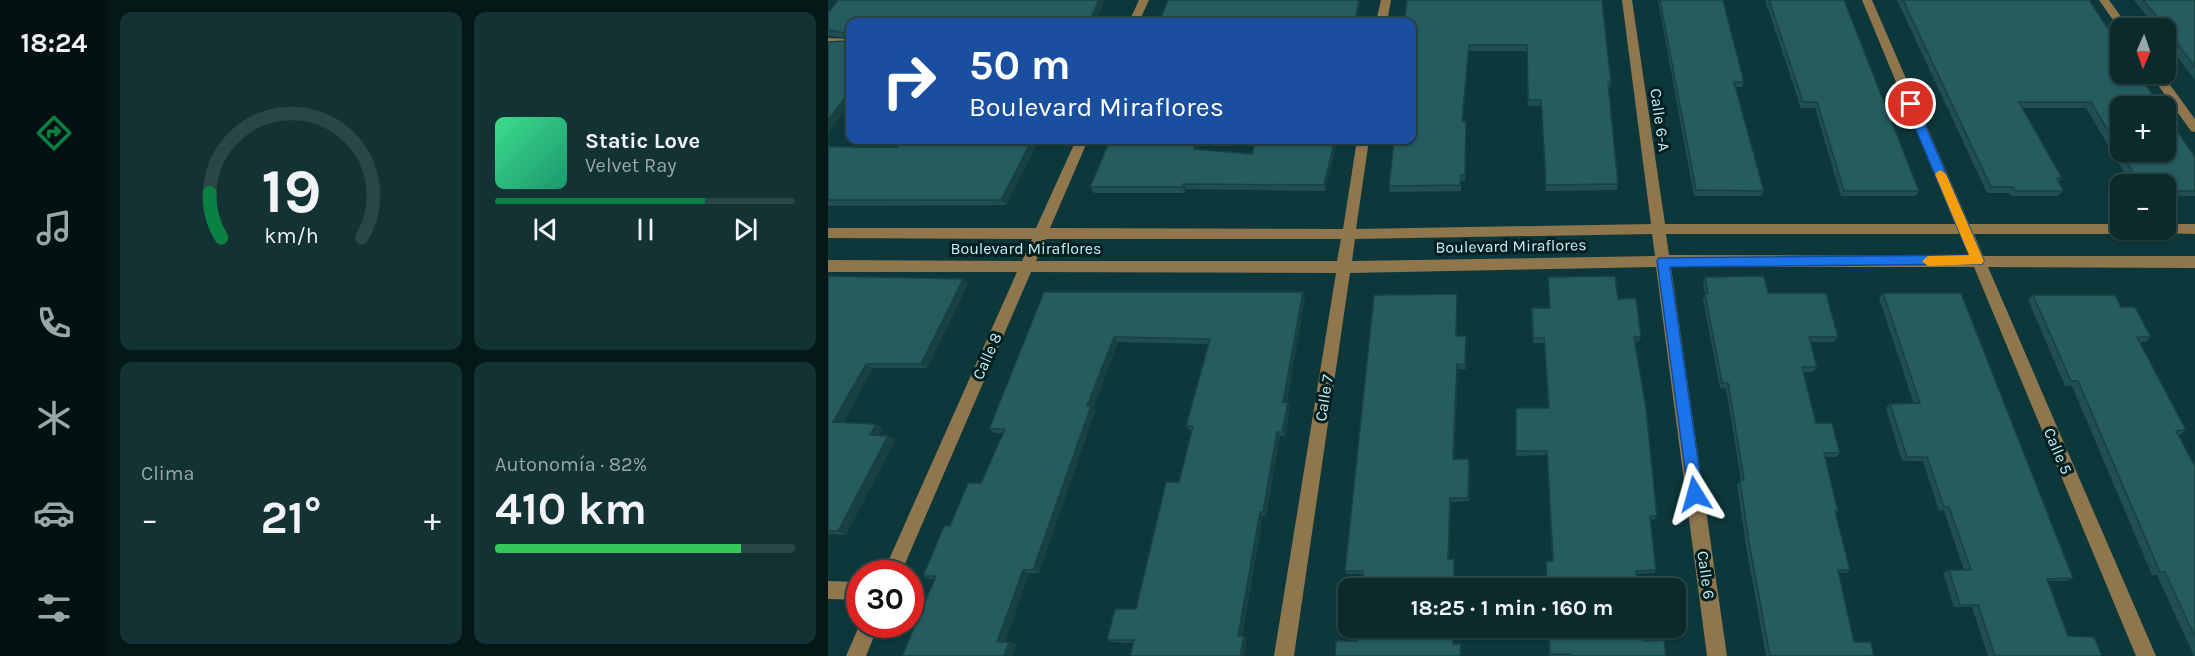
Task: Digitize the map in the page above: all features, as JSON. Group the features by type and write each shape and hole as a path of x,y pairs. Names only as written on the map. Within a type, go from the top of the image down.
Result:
{"street":[{"path":"1136,18 1144,0"},
{"path":"1383,18 1386,0"},
{"name":"Calle 6-A","path":"1627,0 1660,236"},
{"name":"Calle 5","path":"1867,0 2146,656"},
{"path":"2104,0 2117,18"},
{"path":"828,42 846,42"},
{"path":"2163,84 2195,128"},
{"name":"Calle 8","path":"898,560 1080,144"},
{"name":"Calle 7","path":"1284,656 1362,144"},
{"name":"Boulevard Miraflores","path":"828,233 1660,236 1964,228 2110,229"},
{"path":"2176,229 2195,229"},
{"name":"Calle 6","path":"1660,236 1718,656"},
{"name":"Boulevard Miraflores","path":"828,266 1344,267 1974,253 2195,262"},
{"path":"828,590 846,591"},
{"path":"856,656 864,638"}],"building":[{"path":"838,0 1099,0 1091,18 846,18 846,33 828,30 828,13"},
{"path":"1168,0 1359,0 1356,18 1161,18"},
{"path":"1407,0 1602,0 1611,82 1608,82 1618,184 1546,185 1541,100 1528,100 1527,45 1469,45 1462,121 1466,121 1465,175 1461,175 1460,185 1389,186 1394,144 1416,144 1416,18 1405,18"},
{"path":"1660,0 1723,0 1744,82 1734,82 1764,191 1696,190"},
{"path":"1769,0 1844,0 1919,191 1844,191 1817,102 1803,102"},
{"path":"1903,0 2089,0 2110,32 2110,84 2145,84 2154,96 2110,96 2110,134 2091,102 2019,102 2062,178 2057,178 2063,191 2015,191 2013,187 1991,187"},
{"path":"2143,0 2195,0 2195,67 2176,41 2176,18 2158,18"},
{"path":"846,37 846,96 828,120 828,42 845,41"},
{"path":"2176,129 2195,157 2195,191 2176,191 2176,174 2134,174 2127,162 2176,162"},
{"path":"899,144 1030,144 1001,200 828,200 828,147 897,147"},
{"path":"1108,144 1196,144 1194,149 1252,154 1255,144 1334,144 1324,185 1183,184 1182,187 1090,187"},
{"path":"828,276 963,279 921,364 866,364 833,422 876,424 870,435 888,436 838,531 828,531"},
{"path":"1615,276 1618,299 1636,298 1641,337 1634,337 1646,408 1657,516 1650,516 1656,570 1636,571 1637,578 1547,578 1546,561 1553,561 1547,451 1516,451 1516,408 1549,408 1544,338 1533,338 1532,308 1550,308 1548,277"},
{"path":"1764,276 1768,293 1826,293 1838,337 1809,337 1817,367 1802,367 1816,423 1832,423 1840,453 1824,453 1838,511 1835,511 1850,570 1838,570 1854,642 1871,642 1874,656 1770,656 1749,543 1740,480 1744,480 1728,383 1722,383 1705,294 1708,294 1705,277"},
{"path":"1044,292 1303,292 1283,402 1288,402 1282,432 1277,432 1238,636 1244,636 1240,656 1130,656 1134,640 1107,640 1115,609 1136,609 1166,482 1179,482 1193,426 1186,426 1210,339 1114,337 1087,406 1091,406 1033,570 1023,570 997,642 1009,642 1004,656 902,656 910,638 924,638 924,604 936,576 924,576 924,574 944,526 950,526 968,483 981,483 1005,429 989,429"},
{"path":"1883,293 1961,293 2073,578 2047,579 2068,636 2094,637 2102,656 1995,656 1978,605 1960,605 1949,570 1971,570 1949,507 1944,507 1927,457 1907,457 1890,404 1920,403"},
{"path":"1457,294 1456,336 1466,336 1465,365 1457,364 1453,459 1469,459 1468,498 1450,498 1448,559 1454,559 1454,578 1363,578 1363,571 1345,571 1374,295"},
{"path":"2033,295 2115,295 2121,307 2135,307 2151,337 2137,337 2186,430 2176,431 2195,466 2195,637 2165,572 2160,572 2078,381 2071,381"},
{"path":"1357,638 1453,638 1453,644 1461,644 1460,656 1335,656 1336,641 1357,641"},
{"path":"1549,638 1644,638 1644,641 1664,640 1666,656 1570,656 1570,654 1550,654"}],"slow traffic":[{"path":"1928,261 1978,261 1940,174"}],"route":[{"path":"1695,494 1663,261 1978,261 1911,104"}]}
